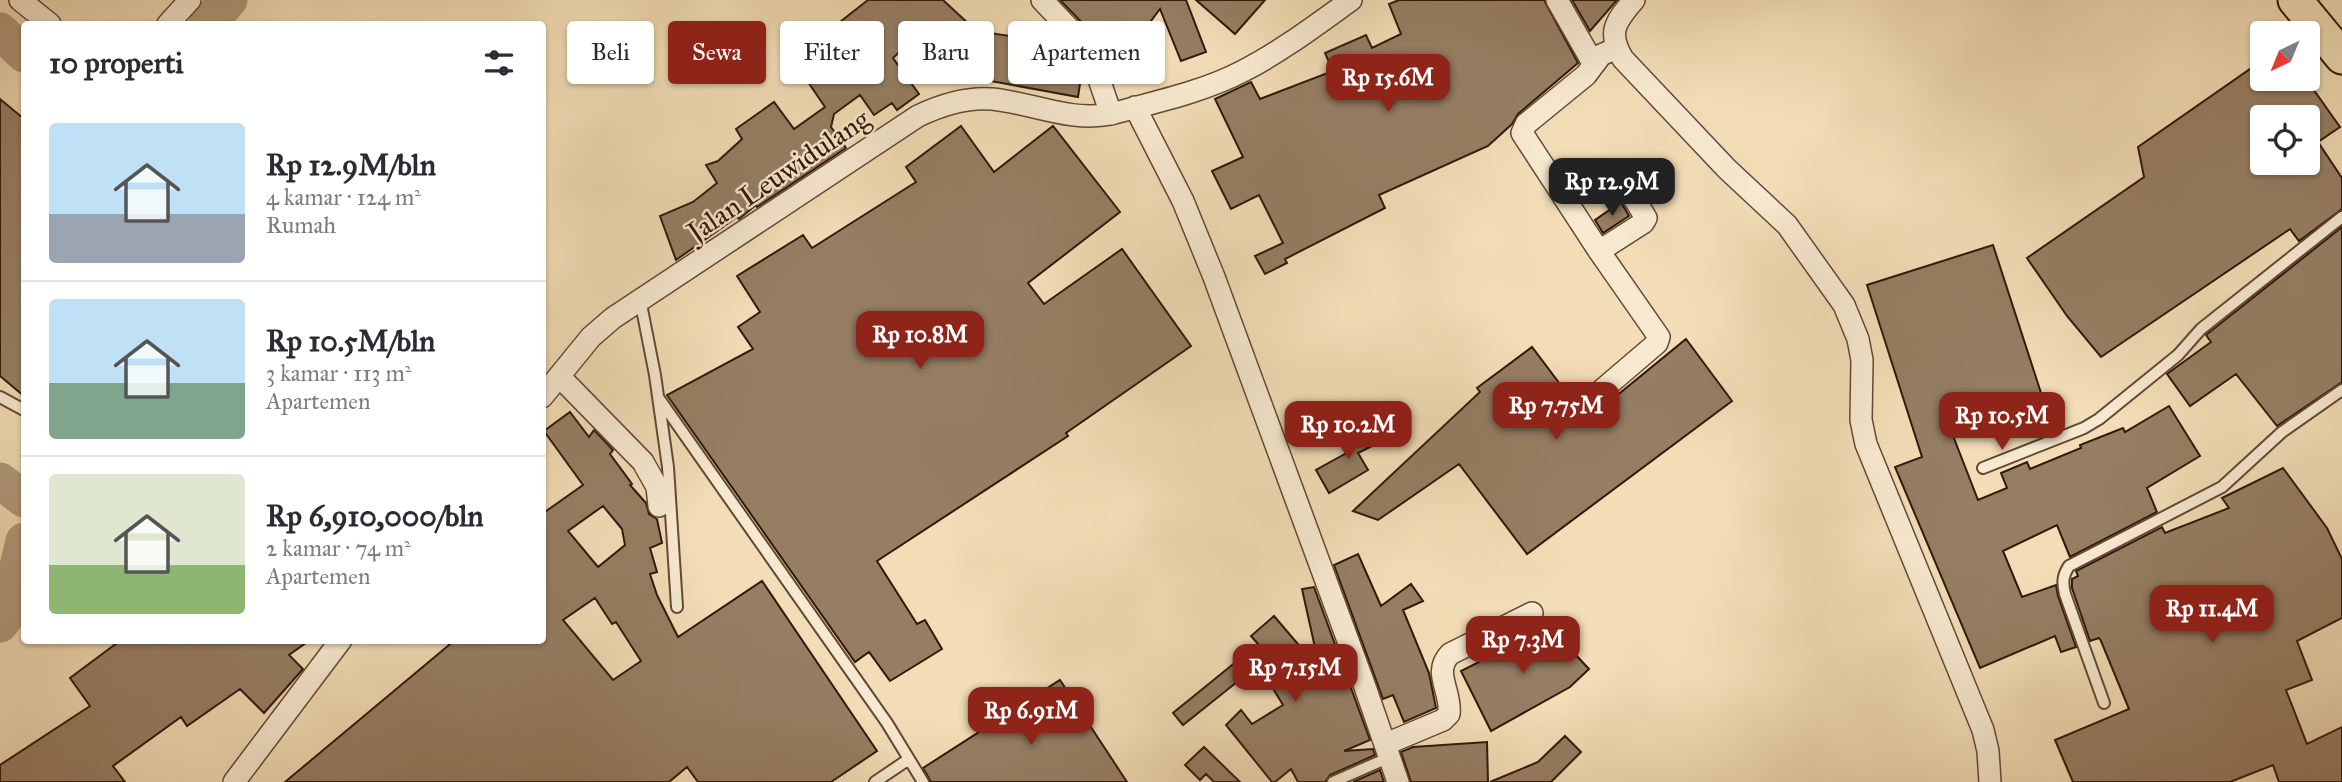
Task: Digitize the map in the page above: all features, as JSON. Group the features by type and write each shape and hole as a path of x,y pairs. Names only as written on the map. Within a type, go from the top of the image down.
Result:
{"main road":[{"path":"2295,0 2342,57"}],"street":[{"path":"20,0 47,21"},
{"path":"171,21 190,0"},
{"path":"1042,0 1082,42 1091,57 1111,114"},
{"name":"Jalan Leuwidulang","path":"546,392 591,337 613,318 828,178 910,121 936,107 968,100 994,99 1060,115 1097,117 1111,114 1211,84 1243,71 1288,45 1323,8 1351,0"},
{"path":"1557,0 1605,55 1629,66 1718,160 1793,232 1844,305 1858,339 1862,360 1862,433 1983,730 1988,751 1990,782"},
{"path":"1595,396 1657,343 1660,337 1599,251 1522,133 1526,124 1586,75 1605,55 1623,12 1634,0"},
{"path":"1135,107 1183,201 1214,277 1398,782"},
{"path":"1599,251 1643,223 1646,218 1620,176"},
{"path":"559,376 643,462 657,487 659,506"},
{"path":"1388,751 1449,714 1450,705 1441,668 1443,661 1450,654 1532,613"},
{"path":"234,782 334,644"}],"lane":[{"path":"1983,468 2084,428 2099,419 2178,355 2201,329 2342,216"},
{"path":"640,299 668,467 677,607"},
{"path":"2104,703 2062,584 2064,574 2070,566 2222,487 2282,432 2342,390"},
{"path":"0,397 21,408"},
{"path":"658,397 887,723 923,782"},
{"path":"1333,782 1388,751"},
{"path":"875,782 909,759"}],"building":[{"path":"868,0 943,0 966,21 898,21 898,53 893,58 898,65 898,84 912,84 919,94 897,110 892,103 874,115 860,95 834,114 831,127 846,148 757,207 756,205 739,219 737,217 676,260 660,216 693,202 717,183 706,165 718,161 742,139 736,129 774,102 794,129 825,107 809,84 884,84 884,21 841,21"},
{"path":"1060,0 1186,0 1206,52 1181,61 1160,9 1151,21 1080,21"},
{"path":"1196,0 1265,0 1235,34"},
{"path":"1399,0 1544,0 1578,63 1518,114 1512,124 1488,146 1379,195 1385,208 1285,259 1287,263 1265,274 1255,256 1283,243 1259,195 1231,209 1212,171 1243,157 1215,99 1251,82 1260,99 1333,71 1325,53 1366,35 1372,48 1401,34 1389,4"},
{"path":"1572,0 1617,0 1590,31"},
{"path":"994,34 1008,36 1008,84 1080,84 1078,97 994,82"},
{"path":"2250,69 2250,91 2314,91 2340,127 2320,141 2320,105 2250,105 2250,175 2320,175 2320,145 2342,178 2342,209 2299,241 2290,229 2101,357 2067,316 2027,258 2144,177 2138,147"},
{"path":"0,99 21,116 21,394 0,376"},
{"path":"961,126 994,172 1053,126 1120,212 1028,283 1044,304 1122,249 1191,346 1066,433 1068,436 877,561 917,624 925,620 942,649 890,681 869,652 855,662 667,395 753,349 738,327 760,312 737,276 803,235 812,248 916,182 906,167"},
{"path":"1621,202 1629,216 1603,233 1595,220"},
{"path":"2342,227 2342,382 2277,426 2236,374 2190,406 2167,374 2211,342 2206,335"},
{"path":"1993,245 2043,399 1950,428 1978,500 2007,488 2001,473 2027,462 2030,469 2123,428 2125,432 2169,406 2200,456 2147,488 2157,512 2070,557 2057,525 2003,551 2022,597 2056,585 2076,647 2061,652 2055,636 1980,668 1895,467 1922,457 1867,285"},
{"path":"1686,339 1732,401 1527,554 1459,464 1378,520 1353,511 1480,392 1477,388 1532,347 1584,416 1593,409 1604,406"},
{"path":"570,412 589,437 594,430 613,450 610,454 632,484 630,485 646,503 649,514 657,519 662,543 650,548 657,572 650,574 657,595 678,637 762,581 877,751 831,782 698,782 687,767 669,782 285,782 450,644 546,644 546,511 583,485 546,434 546,430","holes":["603,506 622,529 625,545 598,567 568,531","595,598 612,624 616,622 641,661 613,680 563,620"]},
{"path":"1371,423 1378,443 1358,453 1368,470 1329,493 1316,470 1352,450 1345,439"},
{"path":"2283,468 2327,528 2342,559 2342,618 2297,641 2312,680 2286,690 2307,744 2342,727 2342,782 2279,782 2273,765 2230,782 2073,782 2055,740 2129,709 2101,641 2099,638 2090,641 2072,588 2072,579 2078,576 2076,571 2162,527 2165,533 2229,508 2222,498"},
{"path":"1358,554 1381,606 1411,584 1423,601 1403,610 1429,673 1436,708 1404,722 1393,695 1383,699 1334,565"},
{"path":"1314,587 1370,740 1344,751 1373,749 1375,755 1330,775 1325,782 1298,782 1291,769 1272,782 1226,725 1241,710 1252,724 1283,705 1269,682 1271,681 1257,666 1183,725 1173,713 1258,644 1251,636 1274,616 1320,670 1302,589"},
{"path":"1543,620 1589,669 1570,687 1491,731 1461,671 1529,637 1526,633"},
{"path":"116,644 304,644 289,655 303,669 264,713 240,689 187,726 181,717 113,766 125,782 0,782 0,765 90,706 70,678"},
{"path":"1060,680 1127,782 931,782 923,768"},
{"path":"1565,736 1581,752 1551,782 1490,782 1538,762"},
{"path":"1487,742 1488,782 1411,782 1401,752 1413,747"},
{"path":"1204,747 1240,782 1214,782 1206,774 1200,780 1185,765"},
{"path":"1380,770 1384,782 1353,782"}],"waterway":[{"path":"210,21 229,0"},
{"path":"0,31 21,51"},
{"path":"0,481 21,497"},
{"path":"0,624 6,616 21,554"}]}
